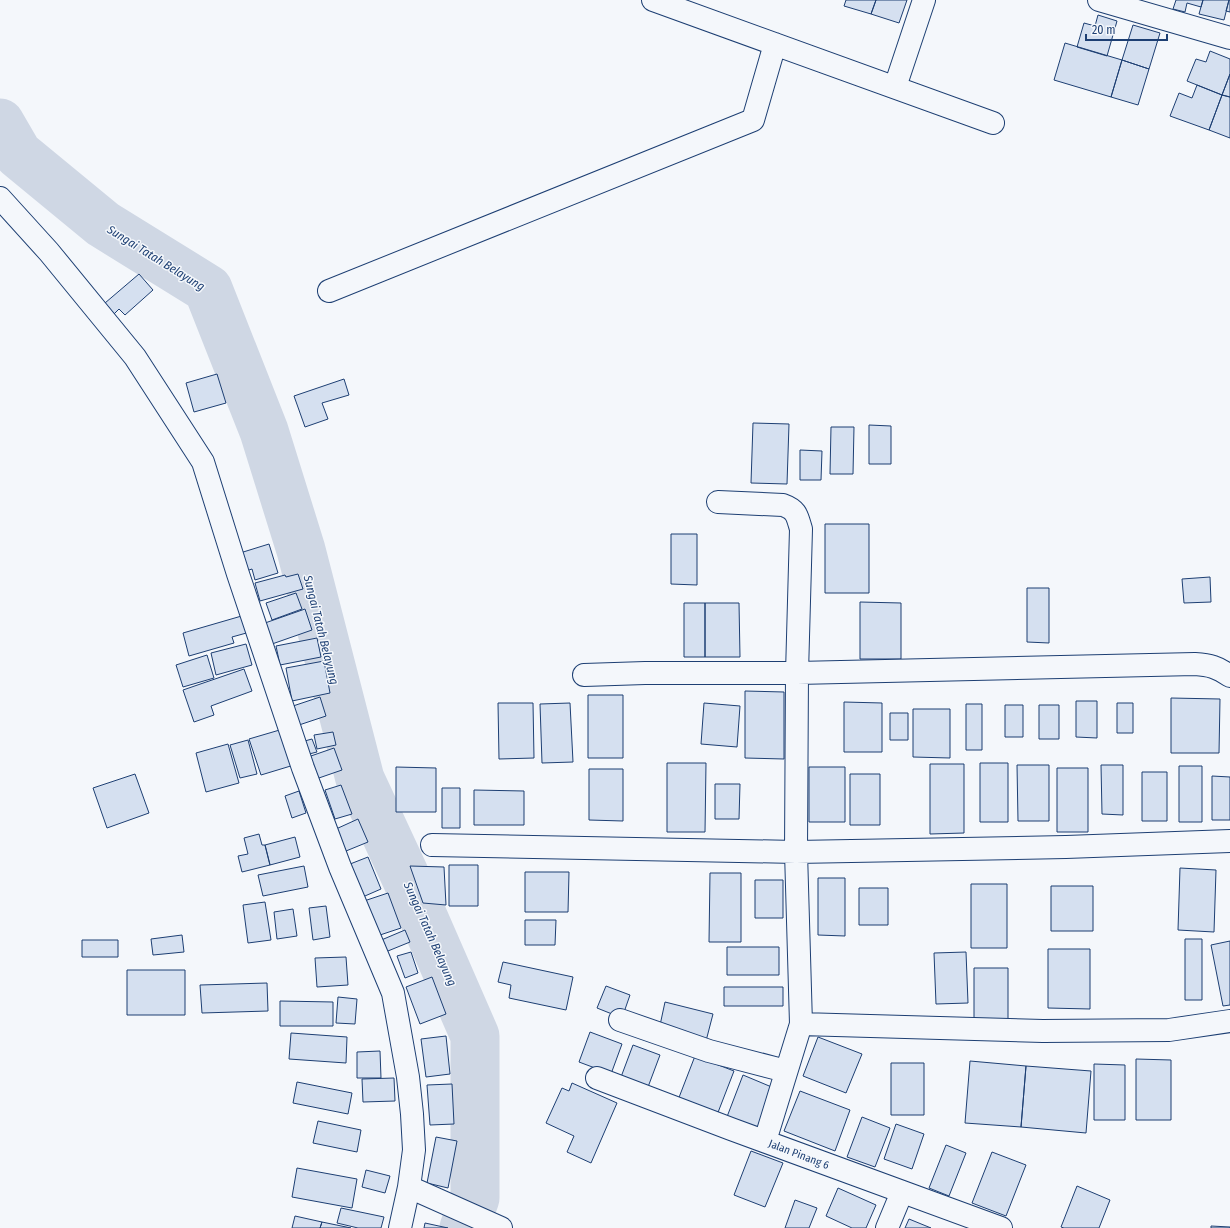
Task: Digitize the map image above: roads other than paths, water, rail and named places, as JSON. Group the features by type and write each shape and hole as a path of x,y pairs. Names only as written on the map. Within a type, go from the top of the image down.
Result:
{"street":[{"path":"653,0 994,123"},
{"path":"894,87 924,0"},
{"path":"1099,0 1230,38"},
{"path":"328,291 753,120 775,44"},
{"path":"0,198 49,252 135,357 203,462 238,574 303,768 340,867 393,993 408,1077 414,1150 409,1188 400,1228"},
{"path":"718,502 783,505 791,508 796,513 801,529 797,673 796,852 801,1024 765,1141"},
{"path":"584,675 797,673 1195,664 1210,665 1220,669 1230,676"},
{"path":"432,845 796,852 1066,847 1230,841"},
{"path":"620,1020 709,1051 786,1071"},
{"path":"801,1024 1043,1031 1169,1030 1230,1022"},
{"name":"Jalan Pinang 6","path":"597,1078 1001,1228"},
{"path":"409,1188 501,1228"},
{"path":"887,1228 902,1192"}],"waterway":[{"name":"Sungai Tatah Belayung","path":"0,123 18,154 103,224 208,289 264,431 301,550 360,779 407,880 475,1036 475,1198 464,1228"}]}
